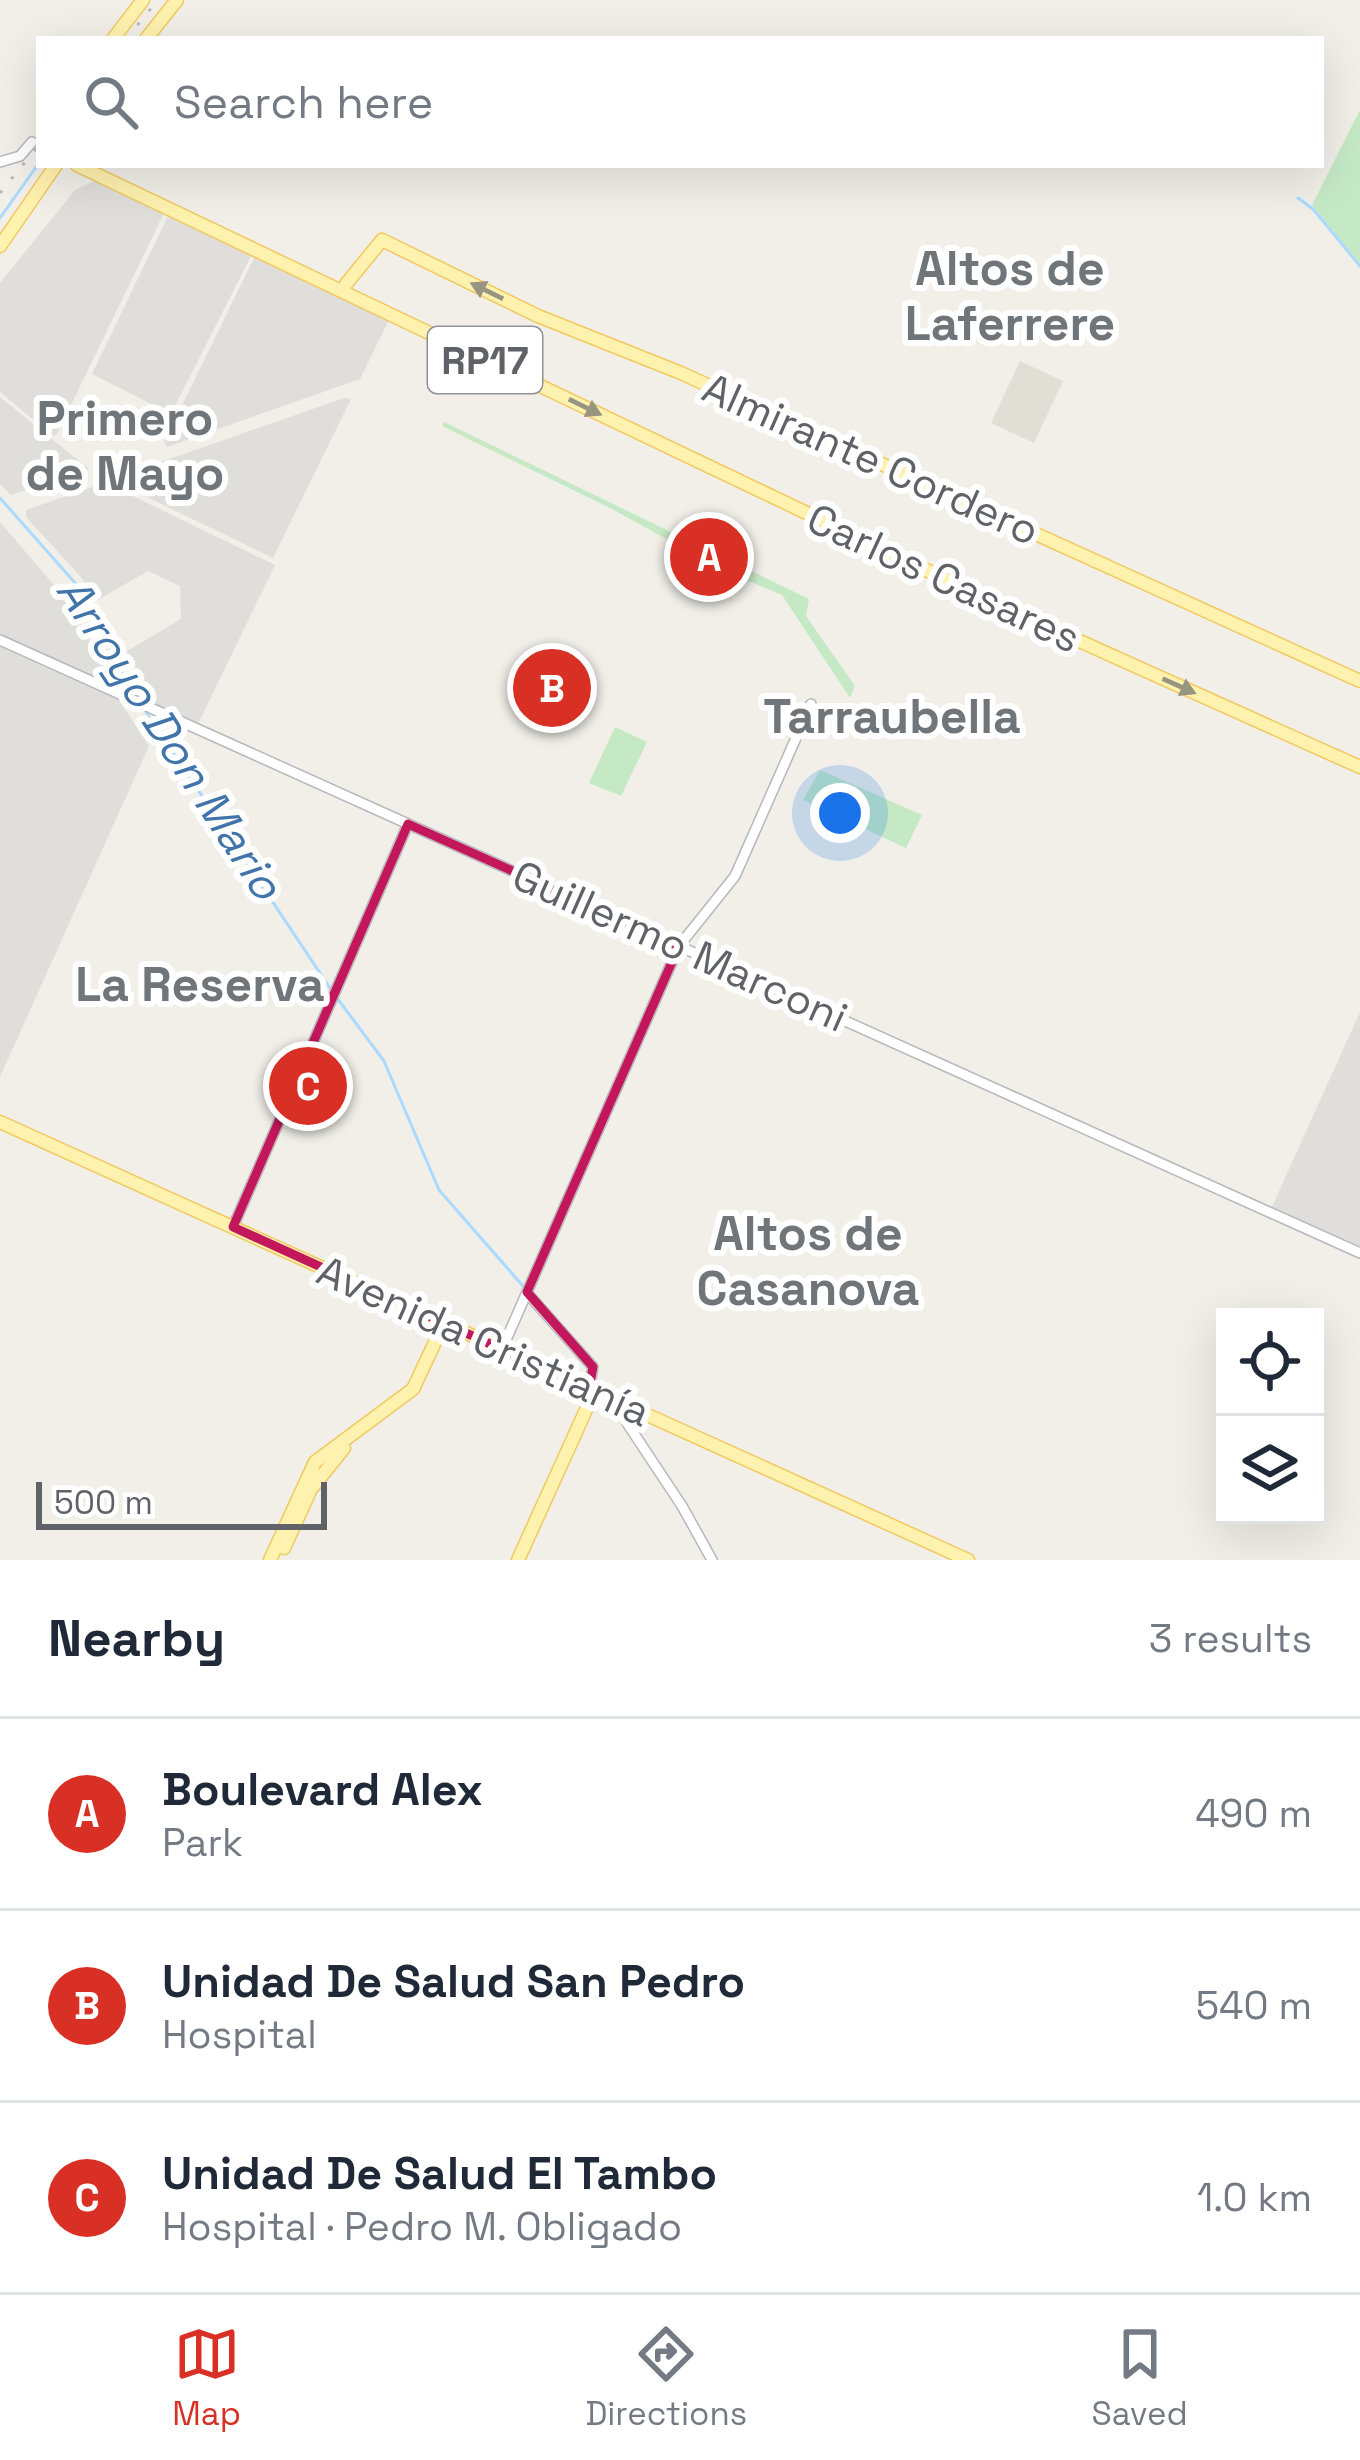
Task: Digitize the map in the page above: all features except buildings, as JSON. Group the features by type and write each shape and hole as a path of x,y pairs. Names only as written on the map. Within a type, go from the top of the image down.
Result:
{"main road":[{"path":"115,36 143,0"},
{"path":"148,36 177,0"},
{"path":"0,235 52,168"},
{"path":"0,246 52,168"},
{"name":"Carlos Casares","path":"88,168 1008,609 1360,767"},
{"name":"Almirante Cordero","path":"349,291 382,240 538,316 673,369 1360,681"},
{"name":"Avenida Cristianía","path":"0,1122 968,1560"},
{"path":"274,1560 315,1462 413,1389 448,1325"},
{"path":"515,1560 590,1401 589,1389"}],"street":[{"path":"0,162 20,156 34,143"},
{"name":"Guillermo Marconi","path":"0,640 1360,1253"},
{"path":"502,1349 679,946 734,876 811,704"},
{"path":"233,1227 408,824"},
{"path":"527,1292 594,1370 589,1389"},
{"path":"617,1405 712,1560"}],"highlighted area":[{"path":"408,824 679,946 527,1292 593,1367 589,1389 233,1227"}],"shaded area":[{"path":"96,180 164,213 53,436 0,392 0,283 75,190"},
{"path":"169,214 252,254 171,414 92,374"},
{"path":"255,256 388,322 360,379 167,447 164,442"},
{"path":"1020,361 1063,381 1034,443 991,423"},
{"path":"0,397 89,469 11,495 0,484"},
{"path":"351,399 273,558 116,482 118,477"},
{"path":"101,484 275,565 198,724 156,706 127,651 181,619 180,586 148,571 96,601 81,577 26,517 26,510"},
{"path":"0,522 71,605 118,689 0,637"},
{"path":"0,646 119,700 149,746 0,1077"},
{"path":"1360,1012 1360,1253 1270,1211"}],"green space":[{"path":"1360,110 1360,264 1312,205"},
{"path":"444,422 809,599 806,616 855,686 850,698 782,595 727,572 610,508 442,426"},
{"path":"615,727 647,742 621,796 589,783"},
{"path":"820,770 922,815 906,848 803,800"}],"waterway":[{"path":"0,218 36,167"},
{"path":"1298,198 1313,209 1360,266"},
{"name":"Arroyo Don Mario","path":"0,498 76,584 135,696"},
{"name":"Arroyo Don Mario","path":"144,709 332,991"},
{"name":"Arroyo Don Mario","path":"337,998 384,1061 439,1190 523,1286"}],"railway":[{"path":"128,36 158,0"},
{"path":"0,193 36,149"}],"place":[{"name":"Boulevard Alex","path":"709,557"},
{"name":"Unidad De Salud San Pedro","path":"552,688"},
{"name":"Unidad De Salud El Tambo","path":"308,1086"}],"district":[{"name":"Altos de Laferrere","path":"1010,296"},
{"name":"Primero de Mayo","path":"125,446"},
{"name":"Tarraubella","path":"892,716"},
{"name":"La Reserva","path":"200,984"},
{"name":"Altos de Casanova","path":"808,1260"}]}
